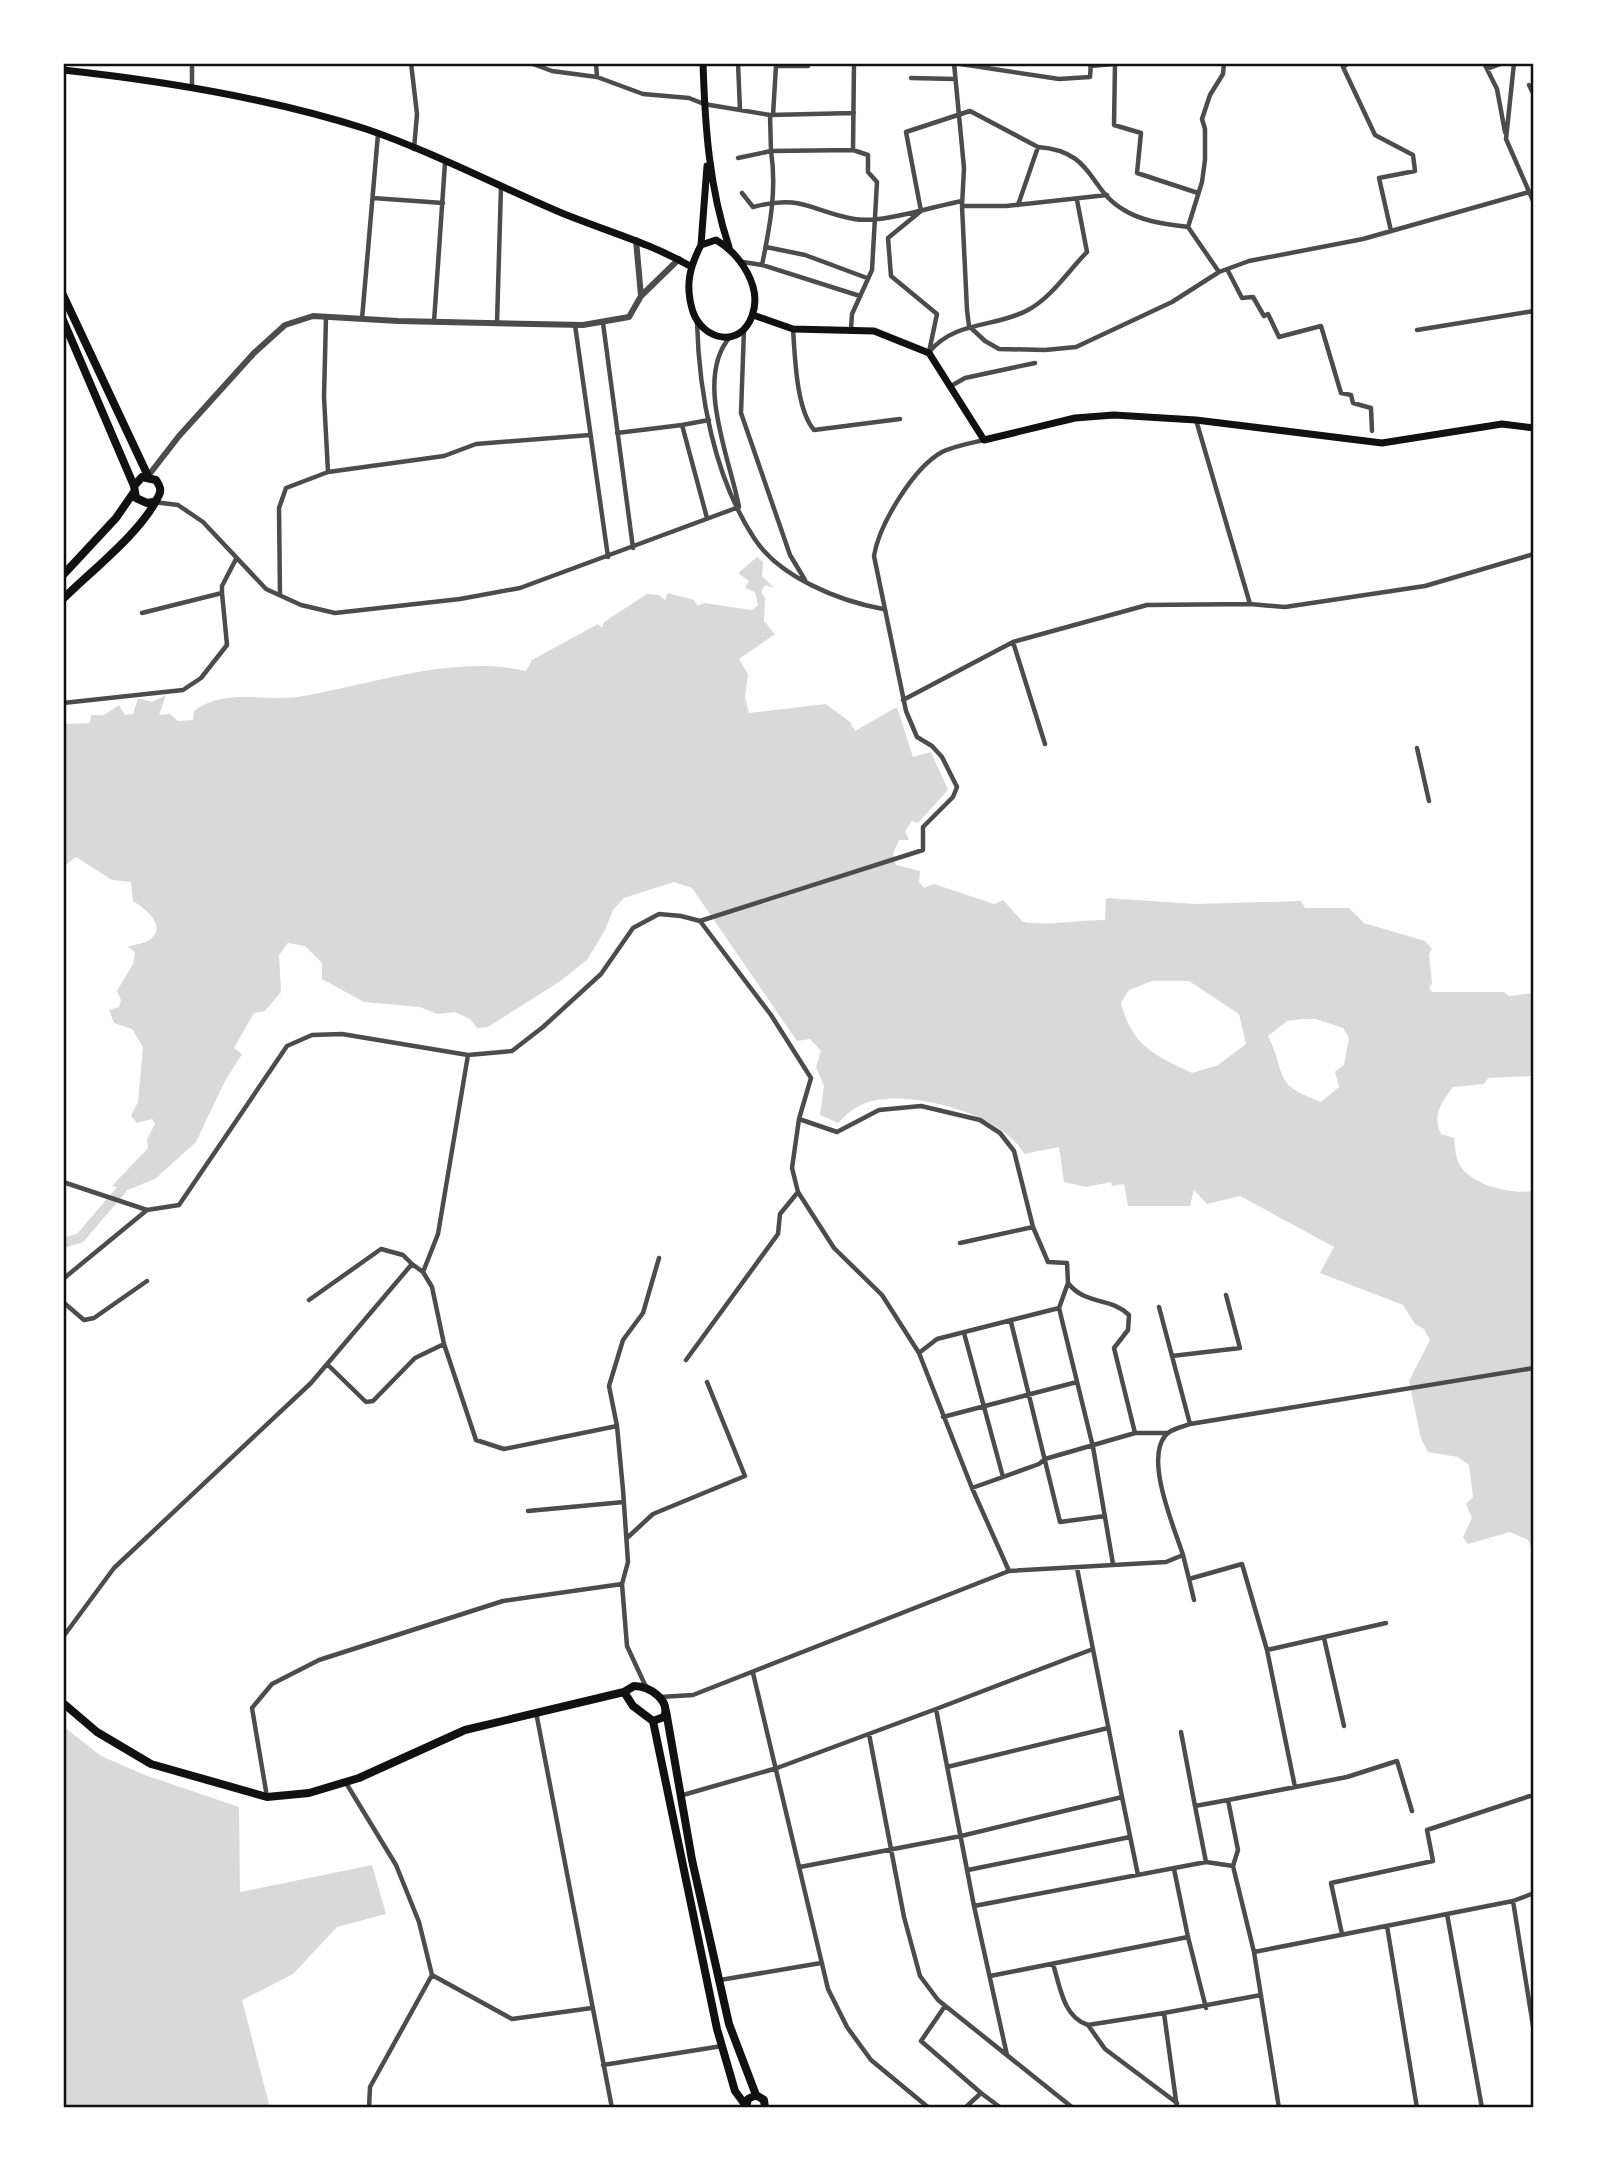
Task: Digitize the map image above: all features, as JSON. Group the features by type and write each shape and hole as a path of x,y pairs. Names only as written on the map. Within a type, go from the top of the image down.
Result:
{"highway":[{"path":"63,295 148,476 156,480 160,487 159,496 146,516 63,598"},
{"path":"63,320 134,489 141,502 153,502"},
{"path":"63,575 116,518 137,480 148,476"},
{"path":"63,1703 97,1732 151,1764 267,1797 309,1793 345,1782 465,1730 624,1692 634,1686 646,1688 659,1697 666,1711 683,1795 692,1860 729,2024 756,2095 767,2106"},
{"path":"624,1692 633,1706 653,1721 722,2046 735,2091 746,2107"},
{"path":"653,1721 662,1719 666,1711"},
{"path":"746,2107 750,2097 756,2095"}],"main road":[{"path":"701,245 716,240 729,248 743,262 753,292 753,315 744,328 730,337 718,338 707,333 697,322 690,300 690,265 701,245 706,214 707,148 703,63"},
{"path":"63,70 192,89 270,104 378,134 501,187 636,240 690,265"},
{"path":"707,148 718,212 729,248"},
{"path":"753,315 793,329 851,328 874,331 929,353 984,440 1075,418 1114,415 1196,420 1382,443 1502,424 1534,428"}],"street":[{"path":"192,63 192,89"},
{"path":"411,63 417,114 414,150"},
{"path":"530,63 552,71 597,77 643,94 689,97 705,104 771,115 854,113"},
{"path":"596,63 597,77"},
{"path":"738,63 740,110"},
{"path":"762,265 773,202 771,115 776,66 808,66 808,63"},
{"path":"853,150 854,63"},
{"path":"1198,193 1137,173 1141,133 1114,125 1115,64 1090,65 1090,77 1059,79 954,63 964,168 962,203 969,326 985,341 999,349 1045,350 1076,347 1172,302 1219,272 1249,261 1298,253 1391,231 1529,191"},
{"path":"1188,228 1205,160 1205,129 1202,119 1210,95 1223,74 1224,63"},
{"path":"1349,63 1343,67 1375,135 1413,155 1415,171 1379,178 1391,231"},
{"path":"1503,63 1486,66 1497,89 1506,139 1534,204"},
{"path":"1506,139 1514,63"},
{"path":"911,78 954,79"},
{"path":"1529,85 1534,95"},
{"path":"921,211 906,132 957,113 970,111 1038,147 1052,148 1085,165 1107,195 1123,210 1153,222 1188,228 1219,272"},
{"path":"362,319 378,134"},
{"path":"1017,205 1038,147"},
{"path":"738,158 771,151 853,150 868,155 869,172 877,182 872,270 860,296 851,328"},
{"path":"435,322 445,163"},
{"path":"497,324 501,187"},
{"path":"742,192 753,207 773,202 804,202 855,219 962,203 1017,205 1107,195"},
{"path":"373,198 443,203"},
{"path":"929,353 937,343 969,326 1028,310 1049,295 1087,252 1077,200"},
{"path":"921,211 888,238 891,276 937,314 929,353"},
{"path":"636,240 641,296"},
{"path":"766,247 805,255 867,278"},
{"path":"148,476 178,436 254,353 285,325 313,316 497,324 603,323 629,317 641,296 679,260"},
{"path":"743,262 762,265 860,296"},
{"path":"1227,269 1242,298 1253,297 1264,316 1268,314 1279,337 1321,326 1341,393 1351,395 1353,403 1371,408 1372,431"},
{"path":"1417,330 1534,311"},
{"path":"326,317 327,363 324,397 328,472"},
{"path":"697,322 698,364 709,420 728,486 754,540 808,584 862,605 883,609"},
{"path":"603,323 633,548"},
{"path":"575,325 608,557"},
{"path":"744,328 741,413 790,555 808,584"},
{"path":"793,329 797,375 806,418 814,430 900,419"},
{"path":"730,337 719,349 713,372 718,418 739,507"},
{"path":"951,386 965,378 1035,363"},
{"path":"618,433 709,420"},
{"path":"1196,420 1250,604"},
{"path":"682,425 706,518"},
{"path":"280,595 279,508 286,488 328,472 444,456 476,444 590,435"},
{"path":"63,1279 147,1210 179,1205 288,1046 312,1035 342,1034 468,1055 512,1051 543,1027 601,974 633,928 659,914 700,921 923,850 923,828 953,797 957,786 942,757 932,746 916,737 903,700 874,556 877,538 903,493 942,452 984,440"},
{"path":"153,502 178,505 203,522 266,589 335,614 520,588 739,507"},
{"path":"903,700 1013,642 1147,605 1250,604 1285,607 1377,595 1425,586 1534,554"},
{"path":"63,703 183,690 201,678 227,645 222,586 236,559"},
{"path":"142,612 222,593"},
{"path":"1013,642 1045,744"},
{"path":"1417,748 1429,801"},
{"path":"700,921 771,1015 811,1078 799,1119 792,1168 797,1192 834,1248 883,1295 919,1353 972,1488 1009,1572"},
{"path":"423,1272 438,1234 468,1055"},
{"path":"799,1119 837,1132 879,1110 921,1107 980,1120 1000,1133 1014,1151 1033,1227 1048,1262 1067,1263 1068,1283 1059,1308 1093,1447 1113,1564"},
{"path":"63,1182 98,1191 147,1210"},
{"path":"686,1360 778,1234 780,1214 797,1192"},
{"path":"960,1242 1033,1227"},
{"path":"309,1300 381,1249 403,1255 423,1272 432,1287 444,1343 475,1440 504,1450 617,1426"},
{"path":"646,1688 627,1646 622,1584 628,1562 627,1539 617,1426 609,1386 623,1340 643,1312 659,1258"},
{"path":"63,1637 114,1568 328,1365 412,1264"},
{"path":"63,1302 84,1320 94,1318 147,1281"},
{"path":"1068,1283 1078,1296 1119,1305 1129,1315 1128,1330 1114,1348 1135,1433"},
{"path":"1172,1356 1240,1348 1226,1294"},
{"path":"1159,1307 1189,1424"},
{"path":"919,1353 937,1339 1059,1308"},
{"path":"1011,1322 1060,1522 1105,1516"},
{"path":"964,1333 1003,1477"},
{"path":"328,1365 366,1402 373,1401 415,1358 444,1343"},
{"path":"972,1488 1045,1459 1135,1433 1167,1433 1189,1424 1534,1368"},
{"path":"627,1539 653,1514 745,1476 707,1382"},
{"path":"943,1417 1077,1382"},
{"path":"1167,1433 1158,1448 1158,1472 1194,1600"},
{"path":"528,1511 624,1502"},
{"path":"659,1697 693,1695 1009,1572 1166,1562 1183,1555"},
{"path":"1189,1579 1242,1564 1267,1650 1295,1787"},
{"path":"1077,1568 1138,1875"},
{"path":"267,1797 252,1708 272,1684 319,1660 503,1601 622,1584"},
{"path":"1267,1650 1386,1623"},
{"path":"1324,1639 1344,1726"},
{"path":"683,1795 777,1768 1093,1649"},
{"path":"752,1673 828,1989 847,2027 871,2060 929,2108"},
{"path":"936,1709 974,1906 1008,2057"},
{"path":"536,1712 611,2108"},
{"path":"947,1767 1108,1728"},
{"path":"1181,1732 1206,1862"},
{"path":"869,1734 904,1917 920,1976 945,2006 1073,2108"},
{"path":"1195,1806 1347,1777 1398,1761 1412,1811"},
{"path":"345,1782 396,1865 419,1922 432,1975 370,2087 369,2108"},
{"path":"1342,1934 1331,1883 1433,1861 1427,1830 1530,1796"},
{"path":"800,1867 961,1836 1122,1797"},
{"path":"1228,1800 1238,1850 1233,1866 1254,1952 1279,2108"},
{"path":"968,1870 1130,1837"},
{"path":"974,1906 1206,1862 1233,1866"},
{"path":"1174,1869 1206,2008"},
{"path":"1254,1952 1447,1914 1534,1893"},
{"path":"1513,1900 1534,2032"},
{"path":"1447,1914 1482,2108"},
{"path":"1387,1926 1417,2108"},
{"path":"990,1976 1188,1937"},
{"path":"719,1981 821,1963"},
{"path":"1053,1964 1066,2008 1077,2022 1088,2025 1206,2008 1261,1995"},
{"path":"432,1975 512,2019 592,2008"},
{"path":"945,2006 921,2041 1001,2108"},
{"path":"1164,2013 1177,2105"},
{"path":"1088,2025 1105,2049 1177,2105"},
{"path":"603,2065 722,2046"},
{"path":"965,2108 981,2093"}],"shaded area":[{"path":"757,557 763,562 762,576 774,588 765,585 761,592 765,598 764,621 775,634 739,659 748,674 745,697 749,713 826,704 850,722 855,731 897,707 913,757 931,752 948,790 918,823 912,821 905,831 909,840 899,840 893,854 896,865 920,871 919,882 924,888 934,884 994,904 1003,900 1023,922 1033,923 1105,920 1106,898 1196,904 1301,901 1305,908 1349,908 1364,923 1425,941 1432,949 1429,954 1432,983 1429,988 1432,992 1504,992 1509,996 1534,993 1534,1076 1488,1078 1484,1084 1453,1087 1442,1104 1437,1121 1441,1134 1454,1138 1458,1161 1471,1176 1503,1190 1534,1191 1534,1554 1528,1540 1510,1532 1468,1544 1463,1537 1472,1518 1466,1504 1473,1497 1469,1465 1458,1457 1428,1452 1421,1439 1409,1381 1430,1340 1424,1329 1415,1324 1403,1305 1320,1273 1334,1247 1240,1196 1207,1204 1194,1190 1190,1206 1128,1206 1124,1184 1112,1186 1111,1182 1086,1187 1064,1182 1059,1147 1024,1154 1013,1140 996,1127 974,1115 949,1107 924,1101 877,1100 859,1106 838,1123 820,1115 824,1086 816,1067 821,1051 810,1039 797,1041 692,888 674,882 624,898 613,910 605,930 587,960 559,982 488,1027 477,1028 470,1019 455,1012 437,1014 420,1007 364,1002 322,979 322,963 305,946 288,943 279,955 281,992 265,1011 254,1013 234,1048 242,1054 225,1081 196,1142 155,1179 128,1190 112,1186 148,1148 147,1139 155,1124 152,1119 137,1123 131,1116 138,1102 143,1047 132,1029 114,1023 109,1010 119,1007 121,1000 117,991 133,964 135,952 128,947 147,941 155,935 157,929 153,918 133,901 131,882 112,880 76,857 63,867 63,724 90,723 91,715 104,715 119,705 125,715 133,714 138,698 152,702 166,695 159,715 170,714 178,721 193,720 194,711 207,704 233,698 303,696 443,668 472,666 526,671 532,660 598,624 602,628 604,622 647,594 659,595 665,600 668,593 694,600 698,606 704,603 752,610 758,605 755,592 745,588 749,581 738,573","holes":["1152,981 1189,981 1239,1014 1246,1044 1218,1065 1192,1073 1166,1061 1146,1047 1131,1030 1121,1003 1129,990","1316,1019 1343,1028 1349,1038 1344,1065 1335,1072 1339,1087 1321,1102 1288,1084 1268,1036 1287,1021"]},
{"path":"63,1726 101,1756 145,1775 239,1807 240,1892 372,1865 386,1914 337,1927 293,1974 242,2000 270,2108 63,2108"}],"waterway":[{"path":"63,1243 80,1238 122,1189"}]}
